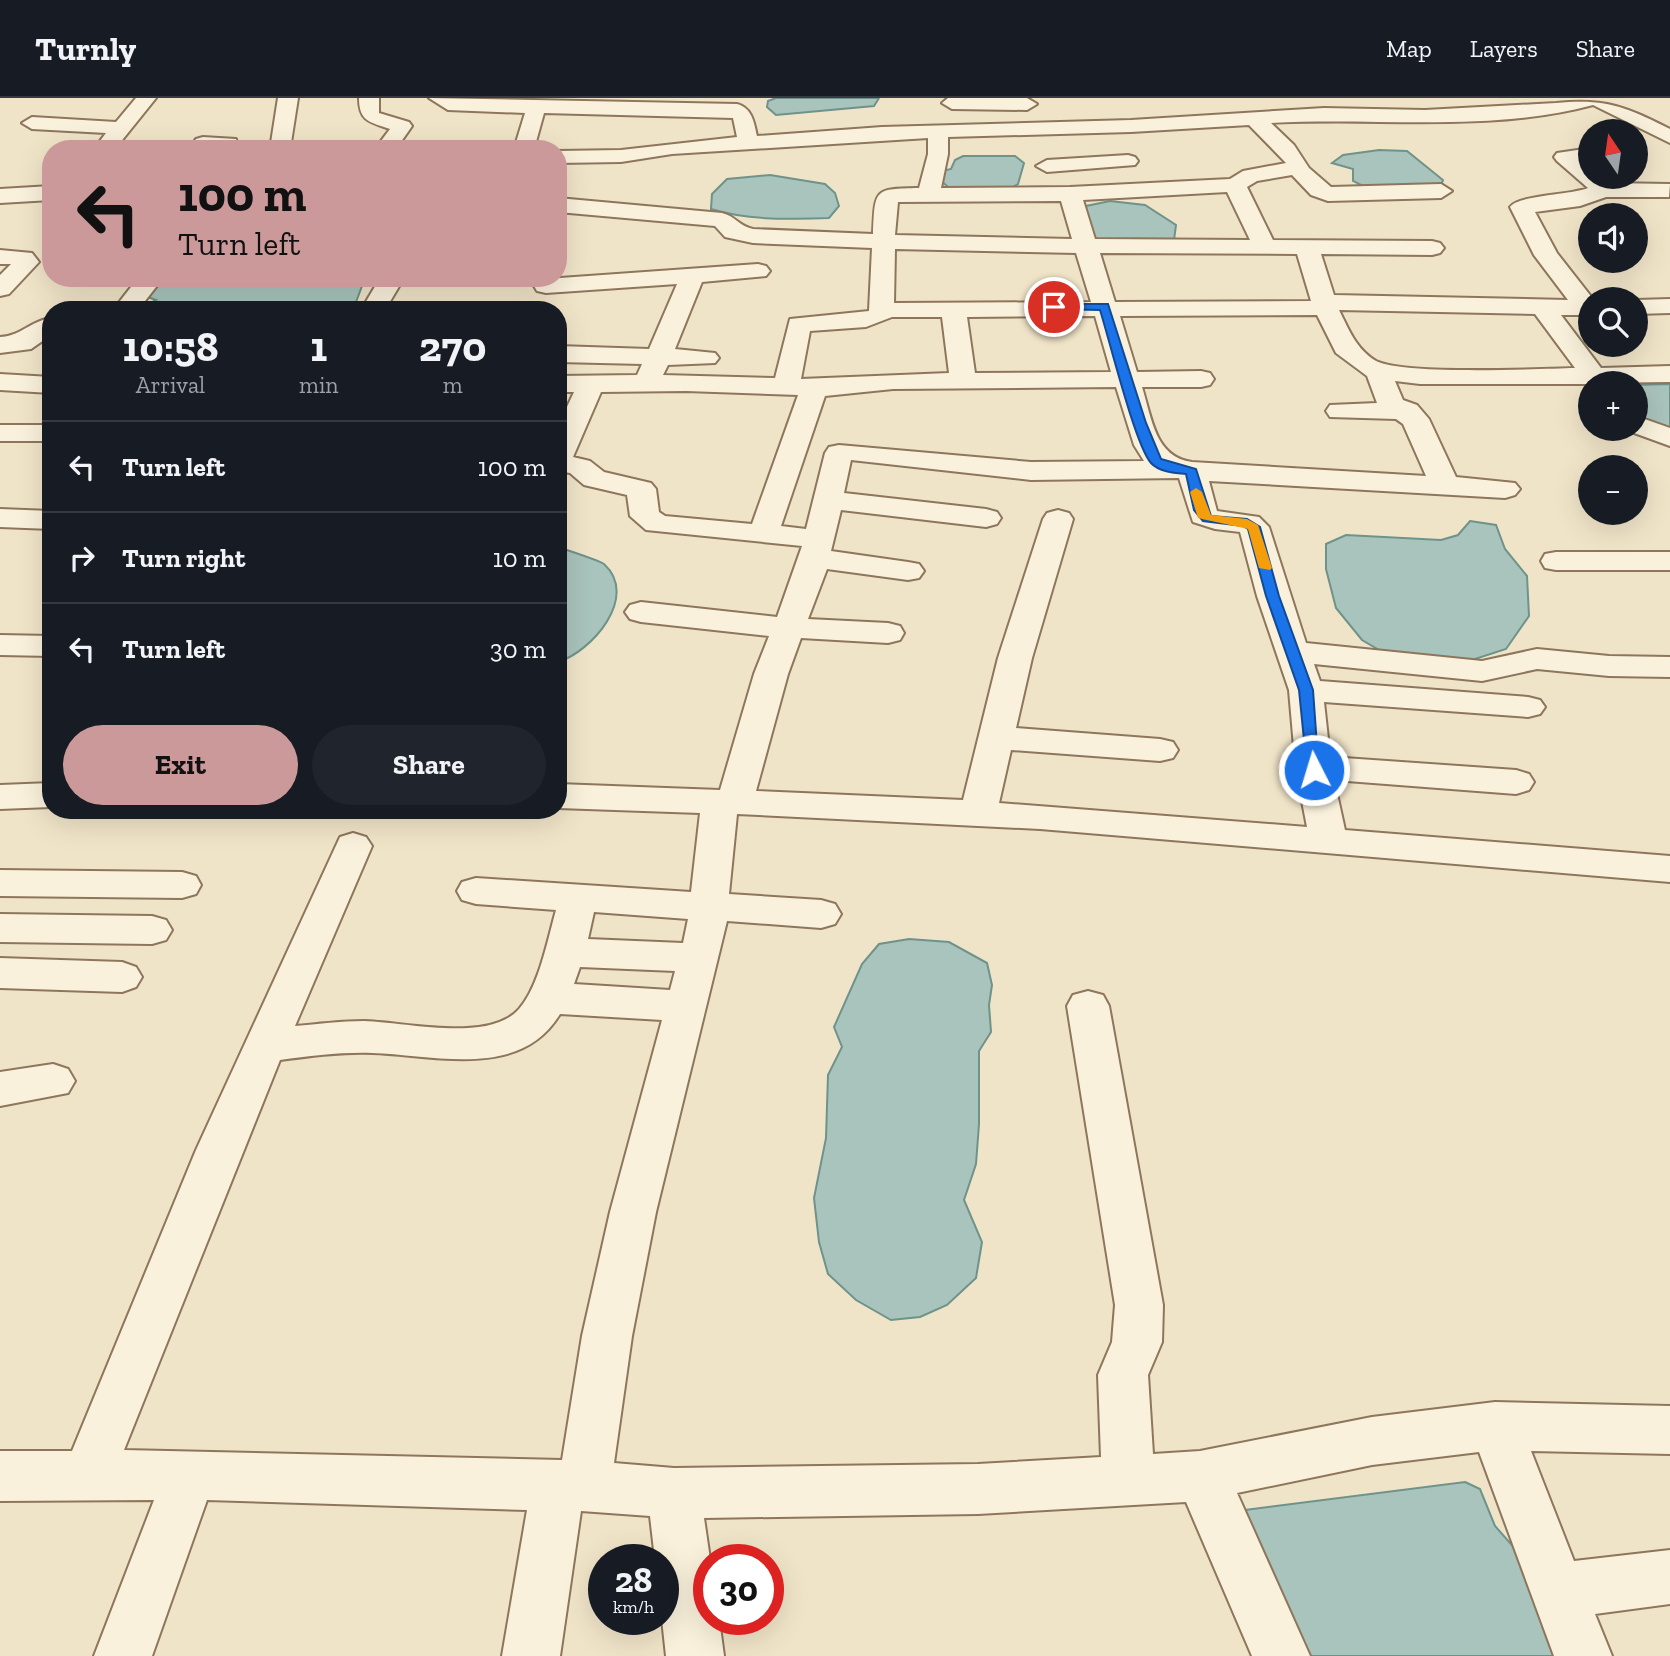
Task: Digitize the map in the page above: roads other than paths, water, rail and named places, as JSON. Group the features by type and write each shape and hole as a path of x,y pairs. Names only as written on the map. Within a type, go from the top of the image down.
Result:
{"street":[{"path":"110,140 146,98"},
{"path":"284,140 283,119 288,98"},
{"path":"369,98 369,113 372,117 402,126 392,140"},
{"path":"439,98 448,104 738,104 748,144"},
{"path":"929,193 952,100 1031,104 1023,129"},
{"path":"567,157 621,156 672,148 943,131 1102,127 1253,118 1304,106 1406,117 1537,104 1576,106 1599,100 1667,134"},
{"path":"524,140 525,104"},
{"path":"1537,104 1564,130 1578,139"},
{"path":"1164,105 1177,123"},
{"path":"1253,118 1287,149 1298,163 1298,169 1319,190 1328,194 1441,191"},
{"path":"32,123 119,128"},
{"path":"1102,127 1146,188"},
{"path":"1578,155 1564,157 1578,169"},
{"path":"1046,166 1128,161"},
{"path":"762,535 798,378 799,324 879,318 882,310 886,197 895,193 1070,194 1235,185 1251,176 1298,169"},
{"path":"1648,180 1670,191"},
{"path":"1235,185 1265,248"},
{"path":"1578,294 1546,255 1521,207 1580,200 1603,190 1670,191"},
{"path":"0,196 42,194"},
{"path":"1070,194 1153,456 1161,466 1182,470"},
{"path":"567,209 722,219 733,232 759,236 1085,247 1432,248"},
{"path":"567,281 691,276 758,283 759,236"},
{"path":"1307,248 1326,305 1345,348 1358,360 1378,371 1420,376 1578,379"},
{"path":"0,257 36,255 0,289"},
{"path":"646,383 687,293 691,276"},
{"path":"132,301 144,287"},
{"path":"882,310 1326,305 1578,308"},
{"path":"1648,307 1670,306"},
{"path":"953,309 963,381"},
{"path":"1544,309 1589,371"},
{"path":"1,332 22,344 42,330"},
{"path":"567,354 724,358"},
{"path":"765,360 798,378"},
{"path":"1378,371 1389,400 1415,419 1445,486"},
{"path":"1648,375 1670,374"},
{"path":"567,384 798,378 872,382 1201,379"},
{"path":"0,382 42,384"},
{"path":"567,439 591,383"},
{"path":"1340,411 1406,411"},
{"path":"1648,430 1670,438"},
{"path":"0,433 42,433"},
{"path":"531,1656 607,1336 636,1199 698,958 728,802 817,548 837,456 844,452 1031,471 1182,470 1505,489"},
{"path":"567,463 580,467 594,479 641,489 645,516 657,524 762,535 908,570"},
{"path":"1182,470 1203,516 1214,520 1247,522 1254,527 1273,596 1306,690 1314,767 1329,841"},
{"path":"829,500 986,519"},
{"path":"0,518 42,520"},
{"path":"978,813 1015,658 1058,519"},
{"path":"1556,561 1670,561"},
{"path":"641,612 789,628 888,633"},
{"path":"0,645 42,646"},
{"path":"1293,652 1482,671 1537,659 1609,666 1670,667"},
{"path":"1306,690 1528,707"},
{"path":"996,738 1160,750"},
{"path":"1314,767 1516,782"},
{"path":"0,797 42,795"},
{"path":"567,796 978,813 1670,869"},
{"path":"88,1475 219,1150 353,846"},
{"path":"1,865 182,885"},
{"path":"476,891 821,914"},
{"path":"265,1045 361,1037 482,1042 507,1038 525,1028 548,998 579,897"},
{"path":"0,928 152,930"},
{"path":"562,953 698,958"},
{"path":"0,973 122,977"},
{"path":"548,998 685,1006"},
{"path":"1088,1006 1139,1305 1137,1342 1123,1375 1128,1479"},
{"path":"0,1088 53,1081"},
{"path":"0,1476 190,1475 571,1486 674,1493 978,1489 1200,1476 1372,1441 1495,1426 1519,1424 1670,1430"},
{"path":"1495,1426 1583,1656"},
{"path":"124,1656 190,1475"},
{"path":"1200,1476 1210,1493 1281,1656"},
{"path":"674,1493 695,1656"},
{"path":"1560,1591 1670,1577"}],"water":[{"path":"776,98 879,98 874,106 776,115 767,107 768,101"},
{"path":"1379,150 1407,151 1443,180 1441,186 1367,188 1353,181 1353,169 1332,163 1343,155"},
{"path":"963,156 1015,156 1024,163 1018,184 1011,188 948,187 939,179 942,171 951,169 955,160"},
{"path":"770,175 825,184 835,193 839,206 829,218 755,217 711,209 712,194 727,179"},
{"path":"1110,201 1145,205 1176,225 1174,240 1092,244 1083,210 1086,206"},
{"path":"152,287 362,287 356,301 154,301 145,296"},
{"path":"1670,384 1670,434 1648,425 1648,385"},
{"path":"1470,521 1496,525 1505,549 1527,576 1529,616 1506,649 1472,660 1444,661 1386,654 1362,640 1336,608 1326,569 1326,544 1346,535 1441,540 1458,535"},
{"path":"567,550 604,564 614,577 617,592 607,622 597,635 567,658"},
{"path":"909,939 949,942 987,963 992,985 989,1005 991,1032 979,1051 976,1164 964,1200 982,1242 976,1278 947,1305 920,1317 891,1320 856,1300 828,1274 819,1242 814,1198 826,1138 828,1075 842,1047 834,1027 862,964 879,944"},
{"path":"1465,1482 1480,1489 1495,1526 1518,1552 1568,1656 1291,1656 1231,1519 1245,1510"}]}
